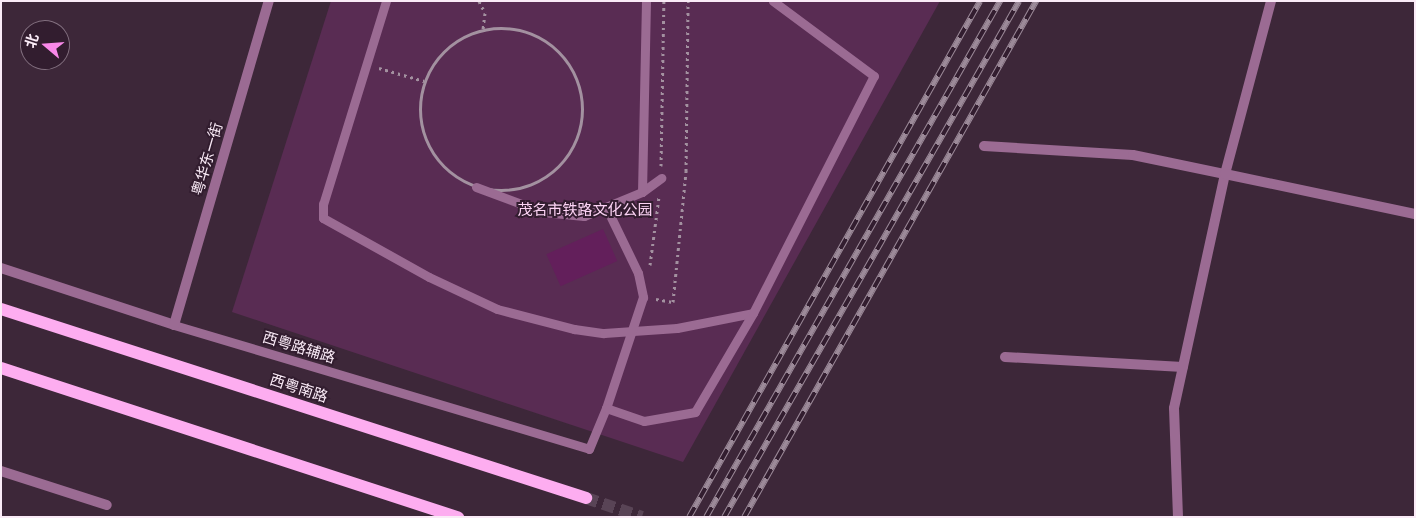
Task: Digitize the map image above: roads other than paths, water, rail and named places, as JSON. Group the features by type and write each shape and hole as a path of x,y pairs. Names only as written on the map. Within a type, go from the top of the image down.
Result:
{"main road":[{"name":"西粤南路","path":"1,309 586,498"},
{"path":"1,368 458,517"}],"street":[{"name":"粤华东一街","path":"174,325 269,1"},
{"path":"1178,517 1174,408 1225,174 1271,1"},
{"path":"984,146 1133,155 1415,214"},
{"name":"西粤路辅路","path":"1,268 174,325"},
{"path":"1005,357 1183,367"},
{"path":"1,471 107,505"}],"lane":[{"path":"393,1 384,5 323,204 323,218 429,277 497,309 574,329 604,333 677,328 753,313"},
{"path":"642,192 646,1"},
{"path":"606,207 638,273 643,298 629,331 606,408 644,421 695,412 753,313 874,76 773,1"},
{"path":"476,187 563,217 584,216 642,192 661,178"},
{"name":"西粤路辅路","path":"174,325 589,449 606,408"}],"tunnel":[{"path":"586,498 642,517"}],"railway":[{"path":"689,517 980,1"},
{"path":"706,517 1000,1"},
{"path":"724,517 1019,1"},
{"path":"744,517 1036,1"}],"park label":[{"name":"茂名市铁路文化公园","path":"585,210"}]}
